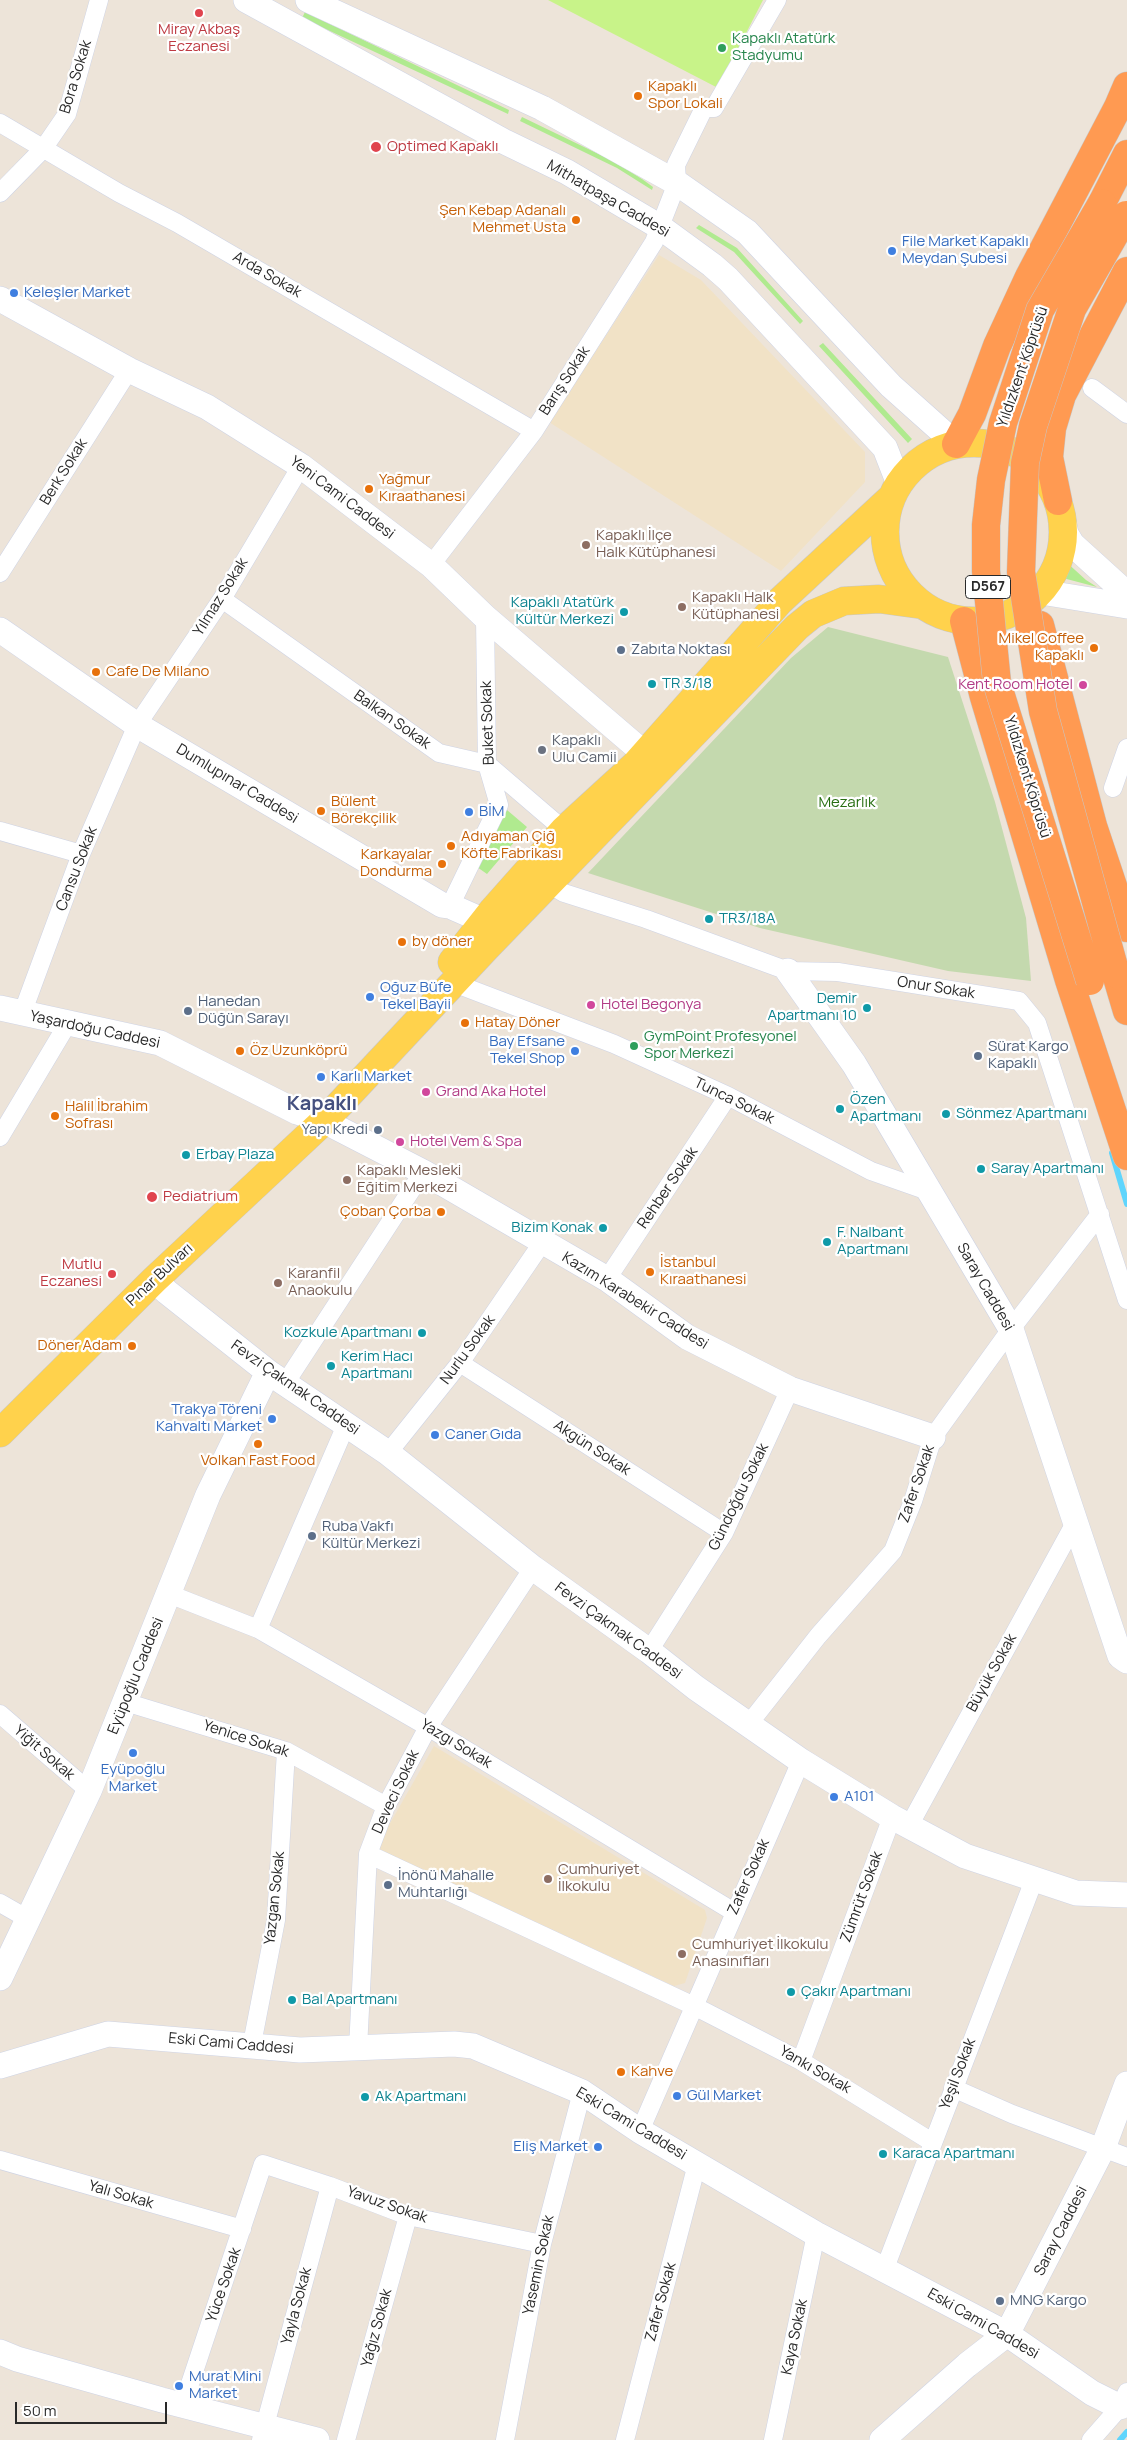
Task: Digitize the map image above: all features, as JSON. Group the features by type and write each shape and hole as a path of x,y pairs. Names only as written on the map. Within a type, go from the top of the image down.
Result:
{"highway":[{"path":"956,444 972,414 997,346 1029,277 1118,107 1127,86"},
{"name":"Yıldızkent Köprüsü","path":"1127,154 1102,203 1040,310 1003,423 991,480 986,525 986,571 998,684 1127,1095"},
{"name":"Yıldızkent Köprüsü","path":"1126,214 1072,309 1033,426 1025,463 1021,572 1043,711 1127,1012"},
{"path":"1060,508 1049,456 1052,428 1062,395 1127,271"},
{"path":"1037,596 1092,826 1127,928"},
{"path":"964,621 986,706 1066,971 1127,1156"}],"main road":[{"path":"324,1121 484,921 564,830 645,754 780,601 895,491 910,470 923,458 956,444 987,444 1018,454 1042,474 1060,508 1063,535 1060,555 1050,579 1037,596 1012,613 988,620 964,621 936,612 923,605 902,584 889,557 885,527 895,491"},
{"path":"324,1121 548,884 790,634 813,614 829,606 860,599 923,605"},
{"name":"Pınar Bulvarı","path":"0,1433 154,1280 324,1121"}],"street":[{"name":"Bora Sokak","path":"0,193 43,149 66,114 99,0"},
{"name":"Mithatpaşa Caddesi","path":"246,0 503,141 568,172 660,227 728,279 885,448 895,491"},
{"path":"308,0 542,108 677,183 747,232 891,386 956,444"},
{"name":"Barış Sokak","path":"431,565 534,431 654,242 677,183 676,165 704,108 714,108 777,0"},
{"name":"Arda Sokak","path":"0,123 177,223 534,431"},
{"name":"Yeni Cami Caddesi","path":"0,299 128,370 207,407 301,466 431,565 484,617 645,754"},
{"name":"Berk Sokak","path":"0,573 128,370"},
{"path":"1092,388 1127,414"},
{"name":"Yılmaz Sokak","path":"137,725 222,599 301,466"},
{"path":"1060,508 1066,534 1072,544 1127,594"},
{"path":"1037,596 1127,606"},
{"name":"Balkan Sokak","path":"222,599 439,753 487,764 564,830"},
{"name":"Buket Sokak","path":"450,906 499,805 487,764 484,617"},
{"name":"Dumlupınar Caddesi","path":"0,630 137,725 442,905 450,906 484,921"},
{"name":"Cansu Sokak","path":"11,1011 137,725"},
{"path":"1113,788 1127,748"},
{"path":"0,831 81,854"},
{"name":"Onur Sokak","path":"548,884 564,893 646,919 788,971 838,972 1019,1001 1037,1023 1127,1300"},
{"name":"Saray Caddesi","path":"788,971 854,1064 928,1192 1011,1329 1120,1656 1127,1661"},
{"name":"Tunca Sokak","path":"454,983 614,1044 728,1096 871,1171 928,1192"},
{"name":"Yaşardoğu Caddesi","path":"11,1011 160,1043 296,1112 324,1121"},
{"path":"0,1137 68,1023"},
{"name":"Rehber Sokak","path":"607,1279 728,1096"},
{"name":"Kazım Karabekir Caddesi","path":"324,1121 423,1172 542,1243 607,1279 687,1337 790,1389 933,1437"},
{"path":"277,1377 423,1172"},
{"name":"Zafer Sokak","path":"748,1725 818,1636 893,1551 914,1501 933,1437 1011,1329 1100,1214"},
{"name":"Nurlu Sokak","path":"388,1453 460,1363 542,1243"},
{"name":"Fevzi Çakmak Caddesi","path":"154,1280 277,1377 388,1453 532,1568 748,1725 801,1761 900,1821 965,1856 1076,1893 1127,1895"},
{"name":"Akgün Sokak","path":"460,1363 724,1533"},
{"name":"Eyüpoğlu Caddesi","path":"0,1978 88,1791 208,1495 277,1377"},
{"name":"Gündoğdu Sokak","path":"648,1651 724,1533 790,1389"},
{"path":"258,1629 346,1425"},
{"name":"Büyük Sokak","path":"900,1821 1076,1521"},
{"name":"Deveci Sokak","path":"358,2048 368,1854 386,1806 428,1727 532,1568"},
{"name":"Yazgı Sokak","path":"169,1594 258,1629 428,1727 734,1912"},
{"name":"Yenice Sokak","path":"125,1702 286,1751 386,1806"},
{"name":"Yiğit Sokak","path":"0,1714 88,1791"},
{"name":"Yazgan Sokak","path":"252,2044 276,1920 286,1751"},
{"name":"Zafer Sokak","path":"640,2131 801,1761"},
{"name":"Zümrüt Sokak","path":"801,2060 900,1821"},
{"name":"Yankı Sokak","path":"368,1854 694,2006 801,2060 932,2142"},
{"name":"Yeşil Sokak","path":"885,2268 1034,1880"},
{"path":"0,1903 28,1918"},
{"name":"Eski Cami Caddesi","path":"0,2066 108,2034 252,2044 300,2050 454,2044 473,2046 582,2092 640,2131 816,2234 885,2268 1007,2334 1092,2393 1123,2400"},
{"name":"Saray Caddesi","path":"882,2440 967,2365 1007,2334 1103,2148 1127,2084"},
{"path":"953,2088 1012,2114 1127,2157"},
{"name":"Yasemin Sokak","path":"505,2440 542,2244 582,2092"},
{"name":"Yalı Sokak","path":"0,2160 242,2229"},
{"name":"Yavuz Sokak","path":"263,2164 330,2186 408,2216 542,2244"},
{"name":"Yüce Sokak","path":"184,2405 263,2164"},
{"name":"Zafer Sokak","path":"625,2440 697,2164"},
{"name":"Yayla Sokak","path":"263,2434 330,2186"},
{"name":"Yağız Sokak","path":"346,2440 408,2216"},
{"name":"Kaya Sokak","path":"773,2440 816,2234"},
{"path":"0,2352 26,2362 184,2405 263,2434 317,2440"},
{"path":"1090,2440 1123,2400"}],"shaded area":[{"path":"659,255 701,280 865,452 865,482 781,571 549,422"},
{"name":"Cumhuriyet İlkokulu","path":"434,1746 705,1910 707,1918 685,1983 674,1986 376,1848"}],"green space":[{"path":"548,0 763,0 718,88"},
{"path":"305,12 509,110 508,114 302,18"},
{"path":"522,117 611,160 653,187 652,190 617,168 520,121"},
{"path":"699,225 737,248 803,321 800,324 734,252 696,228"},
{"path":"823,343 912,439 908,443 819,346"},
{"path":"1064,560 1086,580 1097,587 1059,577"},
{"name":"Mezarlık","path":"828,627 948,657 995,802 1026,918 1031,981 948,971 760,928 588,873 791,658"},
{"path":"507,810 527,827 487,874 477,867"}],"waterway":[{"path":"1112,1153 1127,1204"},
{"path":"1120,2440 1127,2432"}],"place":[{"name":"Miray Akbaş Eczanesi","path":"199,13"},
{"name":"Kapaklı Atatürk Stadyumu","path":"722,48"},
{"name":"Kapaklı Spor Lokali","path":"638,96"},
{"name":"Optimed Kapaklı","path":"376,147"},
{"name":"Şen Kebap Adanalı Mehmet Usta","path":"576,220"},
{"name":"File Market Kapaklı Meydan Şubesi","path":"892,251"},
{"name":"Keleşler Market","path":"14,293"},
{"name":"Yağmur Kıraathanesi","path":"369,489"},
{"name":"Kapaklı İlçe Halk Kütüphanesi","path":"586,545"},
{"name":"Kapaklı Halk Kütüphanesi","path":"682,607"},
{"name":"Kapaklı Atatürk Kültür Merkezi","path":"624,612"},
{"name":"Mikel Coffee Kapaklı","path":"1094,648"},
{"name":"Zabıta Noktası","path":"621,650"},
{"name":"Cafe De Milano","path":"96,672"},
{"name":"TR 3/18","path":"652,684"},
{"name":"Kent Room Hotel","path":"1083,685"},
{"name":"Kapaklı Ulu Camii","path":"542,750"},
{"name":"Bülent Börekçilik","path":"321,811"},
{"name":"BİM","path":"469,812"},
{"name":"Adıyaman Çiğ Köfte Fabrikası","path":"451,846"},
{"name":"Karkayalar Dondurma","path":"442,864"},
{"name":"TR3/18A","path":"709,919"},
{"name":"by döner","path":"402,942"},
{"name":"Oğuz Büfe Tekel Bayii","path":"370,997"},
{"name":"Hotel Begonya","path":"591,1005"},
{"name":"Demir Apartmanı 10","path":"867,1008"},
{"name":"Hanedan Düğün Sarayı","path":"188,1011"},
{"name":"Hatay Döner","path":"465,1023"},
{"name":"GymPoint Profesyonel Spor Merkezi","path":"634,1046"},
{"name":"Öz Uzunköprü","path":"240,1051"},
{"name":"Bay Efsane Tekel Shop","path":"575,1051"},
{"name":"Sürat Kargo Kapaklı","path":"978,1056"},
{"name":"Karlı Market","path":"321,1077"},
{"name":"Grand Aka Hotel","path":"426,1092"},
{"name":"Özen Apartmanı","path":"840,1109"},
{"name":"Sönmez Apartmanı","path":"946,1114"},
{"name":"Halil İbrahim Sofrası","path":"55,1116"},
{"name":"Yapı Kredi","path":"378,1130"},
{"name":"Hotel Vem & Spa","path":"400,1142"},
{"name":"Erbay Plaza","path":"186,1155"},
{"name":"Saray Apartmanı","path":"981,1169"},
{"name":"Kapaklı Mesleki Eğitim Merkezi","path":"347,1180"},
{"name":"Pediatrium","path":"152,1197"},
{"name":"Çoban Çorba","path":"441,1212"},
{"name":"Bizim Konak","path":"603,1228"},
{"name":"F. Nalbant Apartmanı","path":"827,1242"},
{"name":"İstanbul Kıraathanesi","path":"650,1272"},
{"name":"Mutlu Eczanesi","path":"112,1274"},
{"name":"Karanfil Anaokulu","path":"278,1283"},
{"name":"Kozkule Apartmanı","path":"422,1333"},
{"name":"Döner Adam","path":"132,1346"},
{"name":"Kerim Hacı Apartmanı","path":"331,1366"},
{"name":"Trakya Töreni Kahvaltı Market","path":"272,1419"},
{"name":"Caner Gıda","path":"435,1435"},
{"name":"Volkan Fast Food","path":"258,1444"},
{"name":"Ruba Vakfı Kültür Merkezi","path":"312,1536"},
{"name":"Eyüpoğlu Market","path":"133,1753"},
{"name":"A101","path":"834,1797"},
{"name":"Cumhuriyet İlkokulu","path":"548,1879"},
{"name":"İnönü Mahalle Muhtarlığı","path":"388,1885"},
{"name":"Cumhuriyet İlkokulu Anasınıfları","path":"682,1954"},
{"name":"Çakır Apartmanı","path":"791,1992"},
{"name":"Bal Apartmanı","path":"292,2000"},
{"name":"Kahve","path":"621,2072"},
{"name":"Gül Market","path":"677,2096"},
{"name":"Ak Apartmanı","path":"365,2097"},
{"name":"Eliş Market","path":"598,2147"},
{"name":"Karaca Apartmanı","path":"883,2154"},
{"name":"MNG Kargo","path":"1000,2301"},
{"name":"Murat Mini Market","path":"179,2386"}],"district":[{"name":"Kapaklı","path":"322,1104"}]}
